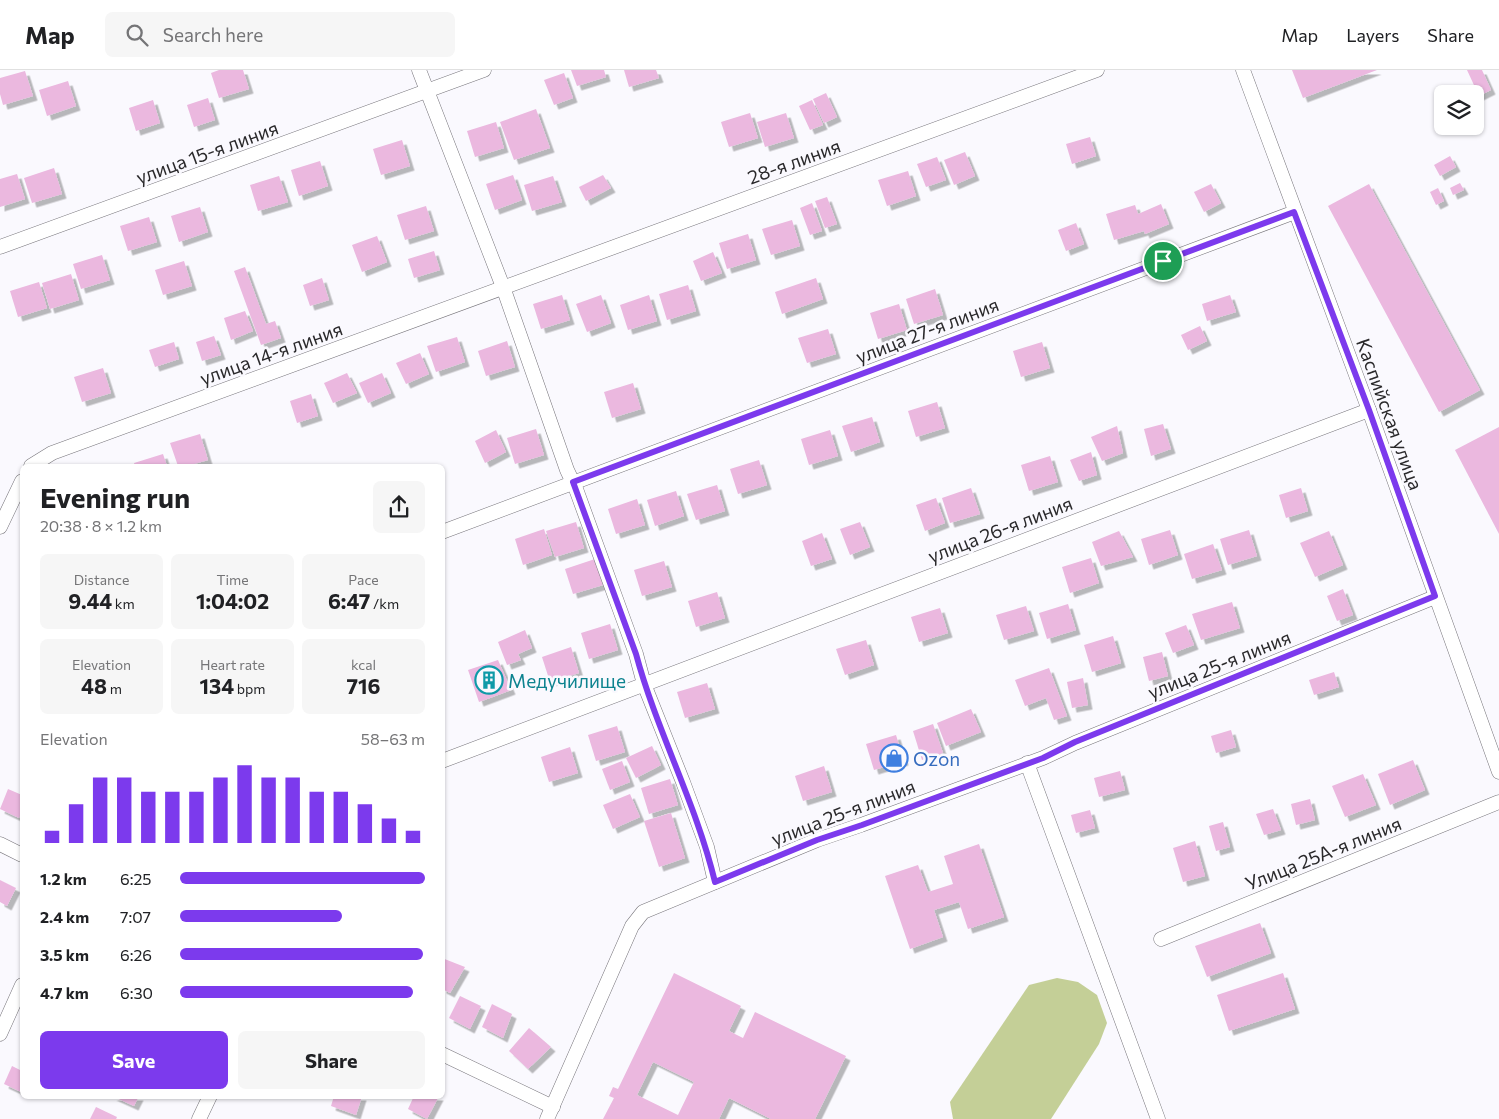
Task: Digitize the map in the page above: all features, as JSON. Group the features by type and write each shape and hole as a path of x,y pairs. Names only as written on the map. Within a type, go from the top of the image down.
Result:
{"street":[{"path":"419,70 503,287 567,470 636,654 644,684 707,848 715,882"},
{"name":"улица 15-я линия","path":"0,247 484,70"},
{"name":"28-я линия","path":"503,287 1097,70"},
{"name":"Каспийская улица","path":"1243,70 1294,212 1369,410 1499,772"},
{"name":"улица 27-я линия","path":"445,531 1294,212"},
{"name":"улица 14-я линия","path":"34,464 52,453 503,287"},
{"name":"улица 26-я линия","path":"445,760 1369,410"},
{"path":"0,527 20,485"},
{"name":"улица 25-я линия","path":"550,1113 632,926 643,912 817,840 1027,764 1435,596"},
{"path":"1027,764 1158,1119"},
{"name":"Улица 25А-я линия","path":"1162,939 1499,802"},
{"path":"0,844 20,854"},
{"path":"0,1034 20,989"},
{"path":"445,1056 550,1113"},
{"path":"199,1119 209,1099"}],"green space":[{"path":"1057,978 1078,982 1097,995 1107,1023 1099,1044 1051,1119 953,1119 950,1102 1029,985"}],"building":[{"path":"219,70 243,70 249,89 219,98 211,73"},
{"path":"571,70 604,70 606,77 577,86"},
{"path":"624,70 656,70 659,78 629,87"},
{"path":"1292,70 1377,70 1303,98"},
{"path":"1467,70 1482,70 1491,90 1484,94 1484,85 1474,85"},
{"path":"25,71 33,96 3,105 0,94 0,78"},
{"path":"564,73 573,98 554,105 544,80"},
{"path":"68,81 76,106 47,116 39,90"},
{"path":"826,93 837,117 824,123 813,99"},
{"path":"208,98 215,120 194,127 187,105"},
{"path":"153,100 160,123 136,131 129,108"},
{"path":"812,100 823,125 810,130 799,106"},
{"path":"536,109 550,148 514,160 500,122"},
{"path":"750,113 758,138 729,147 721,122"},
{"path":"786,113 794,138 765,147 757,122"},
{"path":"496,122 504,148 475,157 467,131"},
{"path":"1090,137 1096,156 1072,164 1066,144"},
{"path":"402,140 410,166 381,175 373,149"},
{"path":"965,152 975,176 954,185 944,160"},
{"path":"1450,156 1456,167 1440,176 1434,165"},
{"path":"937,157 946,180 926,187 917,164"},
{"path":"320,161 328,186 299,196 291,170"},
{"path":"54,168 62,194 32,203 24,178"},
{"path":"908,171 916,196 887,206 878,180"},
{"path":"17,174 25,199 0,207 0,179"},
{"path":"513,175 522,200 495,210 486,184"},
{"path":"603,175 611,188 586,201 579,187"},
{"path":"279,176 288,202 258,211 250,185"},
{"path":"553,176 562,202 532,211 524,185"},
{"path":"1460,183 1464,190 1453,195 1450,188"},
{"path":"1211,184 1221,203 1204,212 1194,192"},
{"path":"1369,184 1480,390 1439,412 1328,206"},
{"path":"1438,188 1444,201 1436,205 1430,192"},
{"path":"827,197 837,224 825,228 815,201"},
{"path":"812,203 822,231 810,235 800,208"},
{"path":"1161,204 1169,224 1145,234 1144,231 1114,240 1106,214 1135,205 1138,214"},
{"path":"426,206 434,231 405,240 397,215"},
{"path":"200,207 208,232 179,242 171,216"},
{"path":"149,217 157,242 128,251 120,226"},
{"path":"792,220 800,246 771,255 762,229"},
{"path":"1076,223 1084,244 1066,251 1058,230"},
{"path":"748,234 756,260 727,269 719,243"},
{"path":"377,236 387,262 362,272 352,245"},
{"path":"434,251 440,270 414,278 408,259"},
{"path":"713,252 722,273 701,281 693,261"},
{"path":"102,255 110,280 81,289 73,264"},
{"path":"184,261 192,286 163,295 155,270"},
{"path":"245,267 266,324 275,321 281,338 261,345 234,271"},
{"path":"71,274 79,300 50,309 42,283"},
{"path":"322,278 329,300 310,306 303,285"},
{"path":"816,278 823,299 782,314 775,292"},
{"path":"39,282 47,308 18,317 10,291"},
{"path":"688,285 696,311 667,320 659,294"},
{"path":"935,289 943,315 914,324 906,299"},
{"path":"562,295 570,320 541,329 533,304"},
{"path":"601,295 611,323 587,332 576,304"},
{"path":"649,295 657,321 628,330 620,305"},
{"path":"1230,295 1236,312 1207,321 1202,304"},
{"path":"899,304 907,330 878,339 870,313"},
{"path":"245,311 253,331 231,340 224,318"},
{"path":"1200,326 1207,341 1188,350 1181,335"},
{"path":"828,329 836,354 807,363 798,338"},
{"path":"214,336 221,355 202,361 196,342"},
{"path":"457,337 465,362 436,372 427,346"},
{"path":"507,341 515,367 486,376 478,351"},
{"path":"174,342 179,359 155,367 149,350"},
{"path":"1042,342 1050,368 1021,377 1013,351"},
{"path":"420,353 429,374 406,384 396,363"},
{"path":"103,368 111,393 82,402 74,377"},
{"path":"347,373 357,393 333,403 324,383"},
{"path":"382,373 391,393 368,403 359,383"},
{"path":"633,383 641,409 612,418 604,392"},
{"path":"311,394 318,416 297,423 290,401"},
{"path":"937,402 945,428 916,437 908,411"},
{"path":"872,417 880,442 851,452 842,426"},
{"path":"1163,424 1171,449 1151,456 1144,429"},
{"path":"1117,426 1123,453 1102,461 1091,437"},
{"path":"1499,427 1499,534 1455,450"},
{"path":"536,429 544,455 515,464 507,438"},
{"path":"496,430 506,452 485,463 475,441"},
{"path":"830,430 838,456 809,465 801,439"},
{"path":"200,434 208,460 194,464 177,464 170,443"},
{"path":"1091,452 1097,475 1079,481 1070,460"},
{"path":"163,454 166,464 134,464"},
{"path":"1050,456 1058,482 1029,491 1021,465"},
{"path":"759,460 767,485 738,494 730,469"},
{"path":"717,485 725,511 696,520 687,494"},
{"path":"971,488 980,514 950,523 942,498"},
{"path":"1301,488 1308,511 1286,518 1279,495"},
{"path":"676,491 684,516 655,526 647,500"},
{"path":"936,498 945,523 925,531 916,505"},
{"path":"637,499 645,525 616,534 608,509"},
{"path":"576,522 584,548 555,557 546,531"},
{"path":"860,522 870,547 850,555 840,529"},
{"path":"544,529 552,555 523,565 515,539"},
{"path":"1170,530 1178,555 1149,565 1141,539"},
{"path":"1249,530 1257,556 1228,565 1220,539"},
{"path":"1119,531 1133,557 1101,566 1092,542"},
{"path":"1329,531 1343,565 1315,577 1300,543"},
{"path":"822,533 832,559 811,566 802,541"},
{"path":"1213,544 1222,570 1192,579 1184,554"},
{"path":"1091,558 1099,583 1070,593 1062,567"},
{"path":"595,559 603,585 573,594 565,569"},
{"path":"664,561 672,587 642,596 634,570"},
{"path":"1343,589 1353,615 1337,621 1327,596"},
{"path":"717,592 725,618 696,627 688,601"},
{"path":"1232,602 1240,628 1201,640 1192,614"},
{"path":"1068,604 1076,630 1047,639 1039,613"},
{"path":"1026,606 1034,631 1004,640 996,615"},
{"path":"940,608 948,633 919,642 911,617"},
{"path":"610,624 618,650 589,659 581,633"},
{"path":"1186,625 1194,645 1173,653 1165,633"},
{"path":"525,630 532,648 518,654 521,660 507,665 498,642"},
{"path":"1113,636 1121,663 1092,672 1084,645"},
{"path":"866,640 874,665 845,675 836,649"},
{"path":"571,647 579,673 550,682 542,657"},
{"path":"1162,652 1168,676 1149,681 1143,657"},
{"name":"Медучилище","path":"498,660 511,690 479,702 468,670"},
{"path":"1049,668 1067,716 1054,720 1046,698 1025,706 1015,680"},
{"path":"1334,672 1339,687 1314,695 1309,680"},
{"path":"1083,678 1088,705 1072,708 1067,682"},
{"path":"707,683 715,709 685,718 677,692"},
{"path":"971,709 981,732 946,746 937,723"},
{"path":"933,724 943,753 922,760 913,731"},
{"path":"617,726 625,752 596,761 588,735"},
{"path":"1231,730 1236,747 1216,753 1211,736"},
{"path":"896,735 904,761 874,770 866,744"},
{"path":"652,746 661,765 636,778 626,758"},
{"path":"570,747 578,773 549,782 541,757"},
{"path":"1413,760 1425,790 1390,805 1378,774"},
{"path":"622,761 630,782 610,790 602,769"},
{"path":"824,766 832,792 803,801 795,776"},
{"path":"1120,771 1125,790 1099,797 1094,778"},
{"path":"1363,774 1376,805 1345,817 1332,786"},
{"path":"670,779 678,805 649,814 641,788"},
{"path":"8,789 20,794 19,818 0,809"},
{"path":"630,794 640,817 613,829 603,805"},
{"path":"1310,799 1315,820 1296,825 1291,804"},
{"path":"1273,809 1281,830 1264,835 1256,814"},
{"path":"1090,810 1095,828 1076,833 1071,815"},
{"path":"671,813 685,858 659,867 644,821"},
{"path":"1223,822 1230,847 1216,851 1209,826"},
{"path":"1195,841 1205,876 1183,882 1173,848"},
{"path":"979,844 1004,917 968,929 959,902 934,910 943,937 910,949 885,876 918,865 928,892 953,884 944,856"},
{"path":"0,880 16,888 7,906 0,902"},
{"path":"1260,923 1271,953 1207,977 1195,946"},
{"path":"445,959 465,967 450,993 445,990"},
{"path":"674,973 741,1006 729,1031 743,1038 755,1012 846,1056 815,1119 771,1119 729,1098 719,1119 603,1119 614,1098 609,1096 613,1087 618,1089","holes":["653,1062 694,1082 678,1115 637,1095"]},
{"path":"1283,973 1295,1009 1229,1031 1217,995"},
{"path":"460,996 481,1006 470,1029 449,1018"},
{"path":"492,1004 512,1014 503,1038 482,1027"},
{"path":"529,1028 551,1047 528,1069 509,1051"},
{"path":"12,1066 20,1070 20,1092 4,1084"},
{"path":"119,1099 138,1099 134,1106"},
{"path":"333,1099 361,1099 356,1115 331,1106"},
{"path":"413,1099 437,1099 427,1119 408,1109"},
{"path":"96,1107 117,1117 116,1119 90,1119"}],"place":[{"name":"Медучилище","path":"489,680"},
{"name":"Ozon","path":"894,758"}],"route":[{"path":"1294,212 1369,410 1435,596 1075,742 1043,758 817,840 715,882 707,848 644,684 636,654 573,482 1163,261 1294,212"}]}
